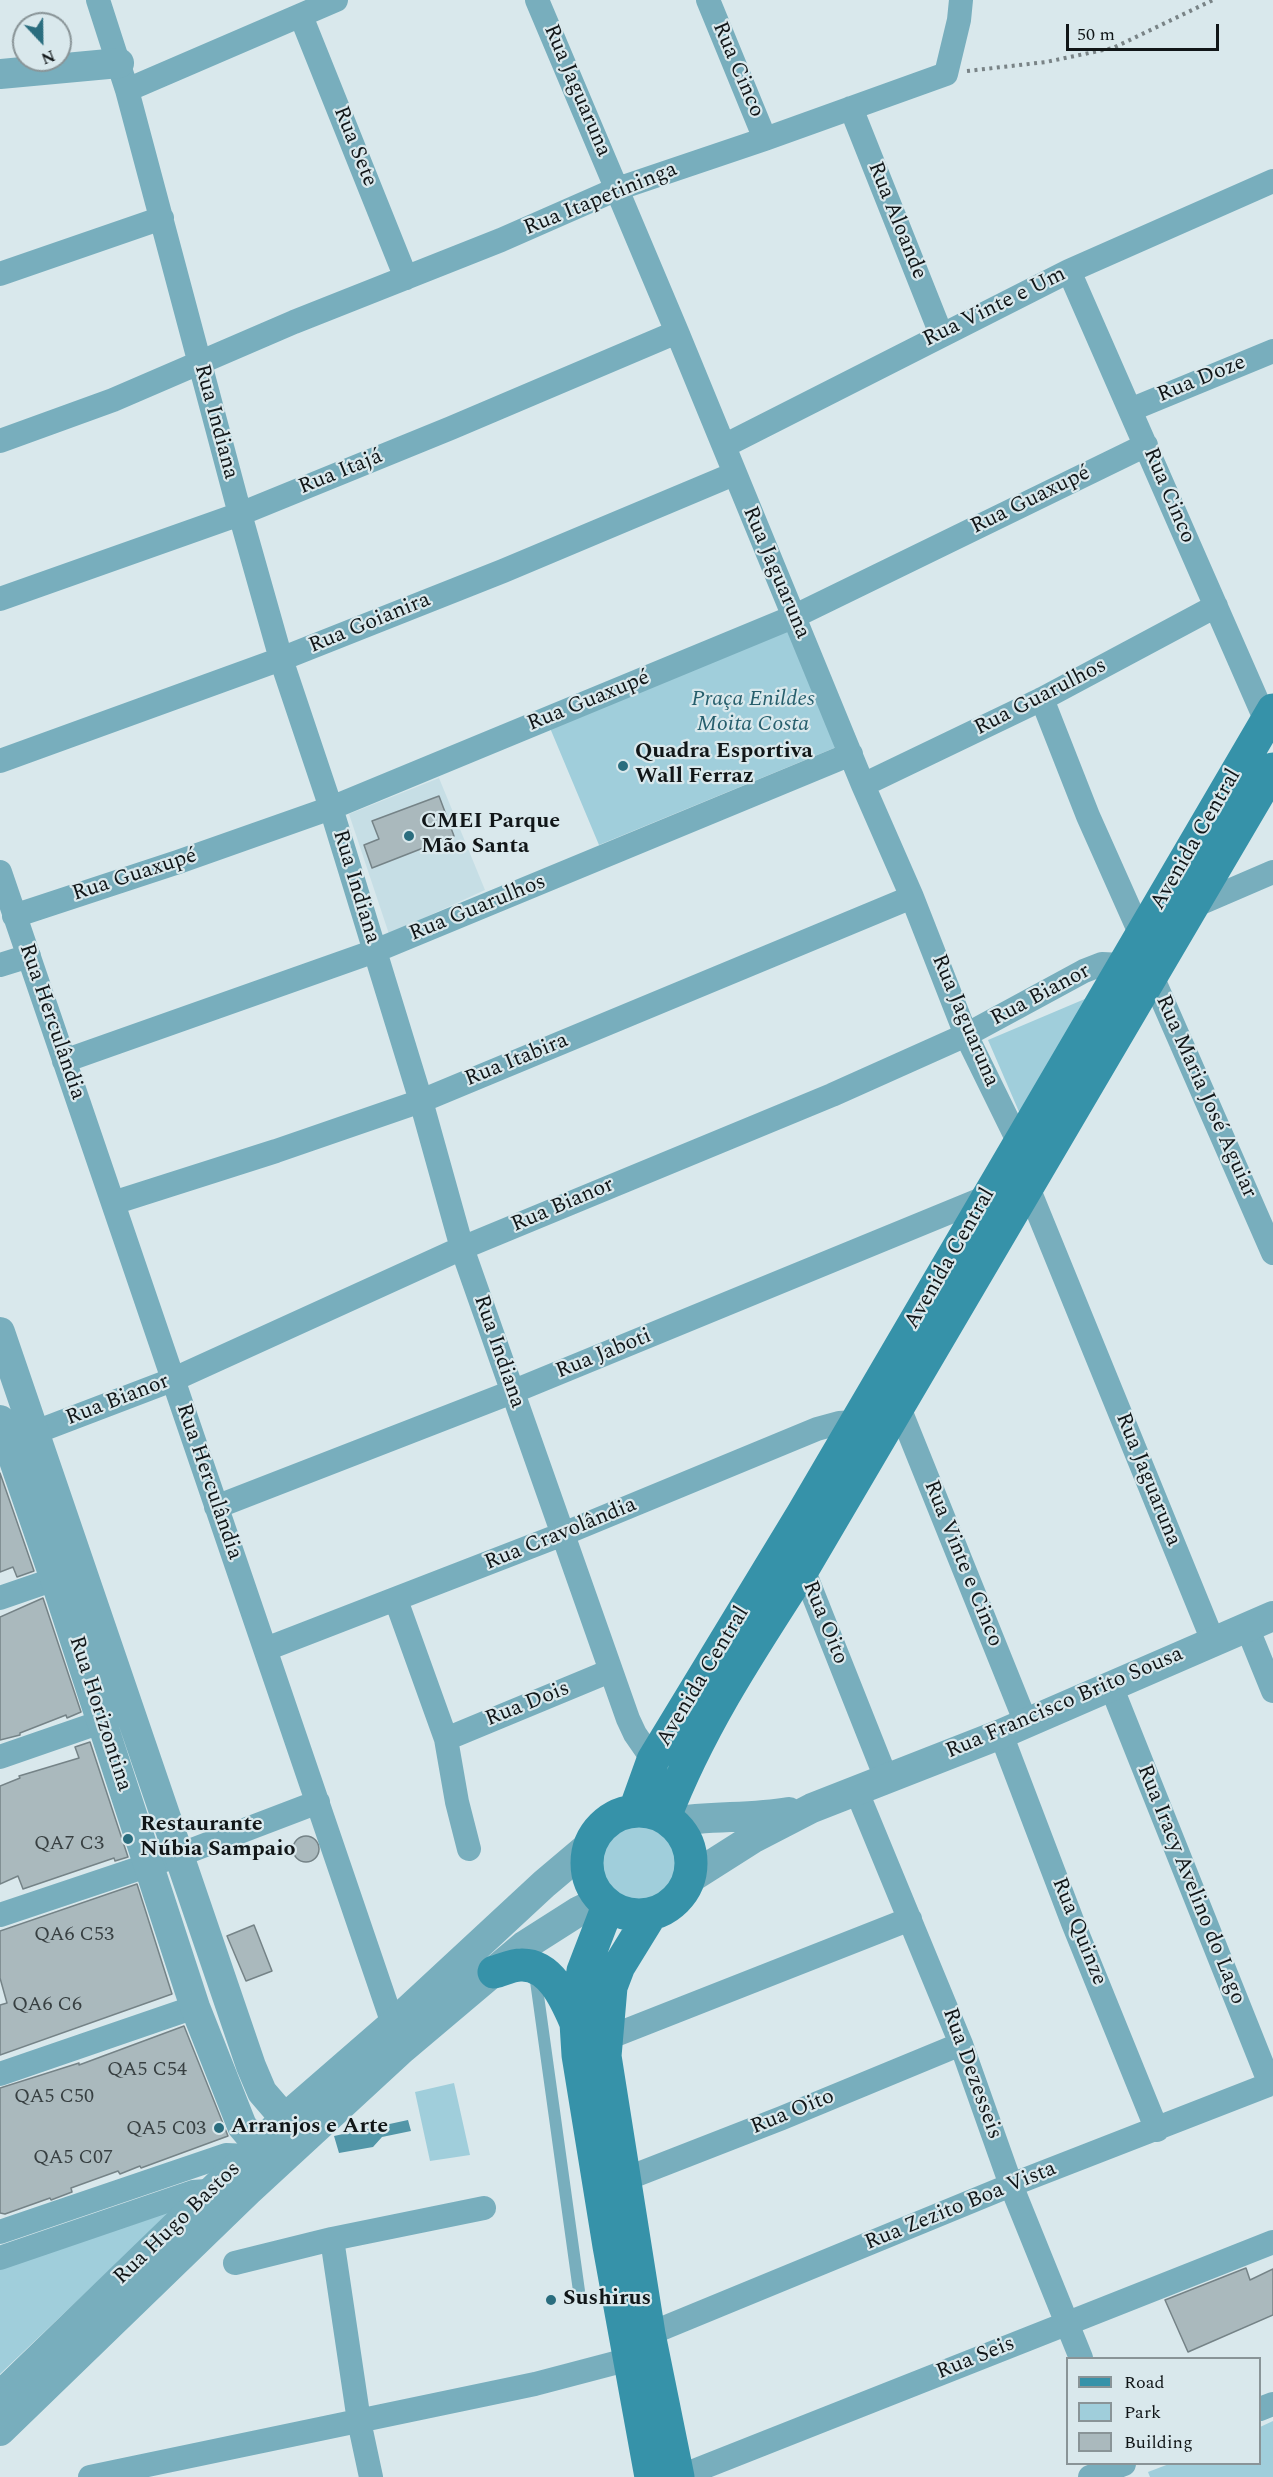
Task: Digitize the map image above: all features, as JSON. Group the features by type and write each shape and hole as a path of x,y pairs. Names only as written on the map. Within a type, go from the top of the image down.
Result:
{"main road":[{"name":"Avenida Central","path":"657,1816 653,1760 816,1520 898,1405 1027,1185 1137,970 1141,935 1270,716"},
{"name":"Avenida Central","path":"657,1816 752,1648 803,1569 816,1520 855,1422 1019,1143 1137,970 1194,906 1273,769"},
{"path":"620,1814 657,1816 683,1833 690,1848 692,1863 689,1879 681,1895 667,1907 651,1914 633,1915 605,1903 592,1889 587,1875 586,1860 589,1846 596,1832 606,1821 620,1814"},
{"path":"605,1903 583,1971 576,2023 581,2080 640,2346 678,2477"},
{"path":"651,1914 619,1966 611,1987 605,2039 607,2074 623,2180 651,2477"},
{"path":"494,1972 520,1965 534,1967 554,1982 576,2023"}],"street":[{"name":"Rua Indiana","path":"98,0 120,66 199,364 281,659 331,808 375,951 421,1101 462,1248 610,1671 635,1734 653,1760"},
{"path":"0,74 120,66 301,16 336,0"},
{"name":"Rua Jaguaruna","path":"537,0 912,897 966,1035 1019,1143"},
{"name":"Rua Cinco","path":"708,0 765,139"},
{"path":"946,74 959,21 961,0"},
{"name":"Rua Sete","path":"301,16 406,278"},
{"path":"72,52 120,66"},
{"name":"Rua Itapetininga","path":"0,441 113,400 294,322 501,240 617,189 946,74"},
{"name":"Rua Aloande","path":"851,108 941,334"},
{"name":"Rua Vinte e Um","path":"724,446 1069,271 1273,181"},
{"path":"0,274 162,218"},
{"name":"Rua Cinco","path":"1069,271 1216,606 1270,716"},
{"name":"Rua Itajá","path":"0,599 240,514 677,332"},
{"name":"Rua Doze","path":"1130,410 1273,351"},
{"name":"Rua Guaxupé","path":"14,916 331,808 794,617 1146,445"},
{"name":"Rua Goianira","path":"0,761 281,659 503,571 734,474"},
{"name":"Rua Guarulhos","path":"864,785 1042,699 1216,606"},
{"path":"1042,699 1088,816 1141,935"},
{"name":"Rua Guarulhos","path":"64,1061 375,951 851,754"},
{"name":"Rua Herculândia","path":"0,872 393,2024"},
{"path":"1194,906 1273,872"},
{"name":"Rua Itabira","path":"113,1203 421,1101 912,897"},
{"path":"0,966 29,956"},
{"name":"Rua Bianor","path":"11,1435 172,1380 462,1248 832,1095 966,1035 1084,971 1102,964 1137,970"},
{"name":"Rua Maria José Aguiar","path":"1137,970 1273,1253"},
{"name":"Rua Jaguaruna","path":"1027,1185 1213,1641"},
{"name":"Rua Jaboti","path":"216,1507 512,1392 988,1196"},
{"name":"Rua Horizontina","path":"0,1332 11,1435 55,1579 195,2007 236,2114 265,2164"},
{"name":"Rua Vinte e Cinco","path":"898,1405 1014,1729"},
{"name":"Rua Cravolândia","path":"266,1649 563,1534 817,1429 838,1423 855,1422"},
{"name":"Rua Horizontina","path":"11,1435 179,1855 251,2066 262,2092 286,2117"},
{"name":"Rua Oito","path":"803,1569 886,1778"},
{"path":"0,1598 55,1579"},
{"path":"396,1600 446,1739 457,1802 469,1849"},
{"path":"1260,1621 1273,1691"},
{"name":"Rua Francisco Brito Sousa","path":"812,1808 1014,1729 1260,1621"},
{"name":"Rua Dois","path":"446,1739 610,1671"},
{"name":"Rua Iracy Avelino do Lago","path":"1111,1686 1271,2083"},
{"path":"0,1757 101,1722"},
{"name":"Rua Quinze","path":"1014,1729 1073,1923 1157,2130"},
{"name":"Rua Dezesseis","path":"857,1792 961,2044 1011,2186 1081,2357"},
{"path":"0,1916 179,1855 318,1802"},
{"path":"657,1816 768,1816 812,1808"},
{"path":"689,1879 752,1839 812,1808"},
{"name":"Rua Hugo Bastos","path":"0,2396 214,2189 265,2164 286,2117 393,2024 544,1884 589,1846"},
{"path":"0,2431 265,2164 540,1935 605,1903"},
{"path":"605,2039 910,1919"},
{"path":"0,2074 195,2007"},
{"name":"Rua Oito","path":"623,2180 782,2118 961,2044"},
{"name":"Rua Zezito Boa Vista","path":"90,2477 535,2384 640,2346 1011,2186 1271,2083"},
{"path":"0,2232 220,2156 235,2154 265,2164"},
{"path":"0,2258 193,2192 214,2189"},
{"path":"235,2263 332,2239 484,2208"},
{"path":"332,2239 359,2421 371,2477"},
{"name":"Rua Seis","path":"678,2477 1273,2242"},
{"path":"1089,2477 1120,2465"}],"lane":[{"path":"534,1967 579,2291"}],"path":[{"path":"946,74 1046,62 1113,48 1213,0"}],"shaded area":[{"name":"CMEI Parque Mão Santa","path":"439,778 485,890 389,934 349,814"},
{"path":"408,2120 411,2131 382,2137 373,2147 339,2153 334,2136"}],"green space":[{"name":"Praça Enildes Moita Costa","path":"791,628 839,746 599,845 550,728"},
{"path":"1099,993 1023,1121 988,1040"},
{"path":"638,1822 654,1825 667,1834 676,1847 679,1863 676,1879 667,1892 654,1901 638,1904 622,1901 609,1892 600,1879 597,1863 600,1847 609,1834 622,1825"},
{"path":"454,2083 470,2155 430,2161 415,2092"},
{"path":"179,2204 0,2374 0,2265"},
{"path":"1273,2421 1273,2477 1150,2477 1148,2472 1166,2465 1261,2465 1261,2427"}],"building":[{"path":"439,796 454,836 372,868 364,845 379,839 372,821"},
{"path":"0,1473 34,1571 17,1577 13,1567 0,1572"},
{"path":"43,1598 81,1712 67,1718 66,1715 20,1733 20,1735 0,1740 0,1617"},
{"path":"90,1742 128,1857 115,1861 114,1858 23,1889 18,1876 0,1884 0,1786 20,1778 19,1776 79,1758 75,1747"},
{"path":"306,1836 315,1840 319,1849 315,1858 306,1862 297,1858 293,1849 297,1840"},
{"path":"137,1884 172,1994 0,2055 0,2005 7,2003 0,1978 0,1931"},
{"path":"254,1925 272,1971 246,1981 227,1936"},
{"path":"184,2026 228,2136 141,2168 140,2166 120,2174 118,2171 71,2188 72,2192 51,2200 50,2198 5,2214 0,2213 0,2088 79,2063 79,2065"},
{"path":"1246,2268 1250,2280 1273,2269 1273,2315 1188,2352 1165,2300"}],"place":[{"name":"Quadra Esportiva Wall Ferraz","path":"623,766"},
{"name":"CMEI Parque Mão Santa","path":"409,836"},
{"name":"Restaurante Núbia Sampaio","path":"128,1839"},
{"name":"Arranjos e Arte","path":"219,2128"},
{"name":"Sushirus","path":"551,2300"}]}
